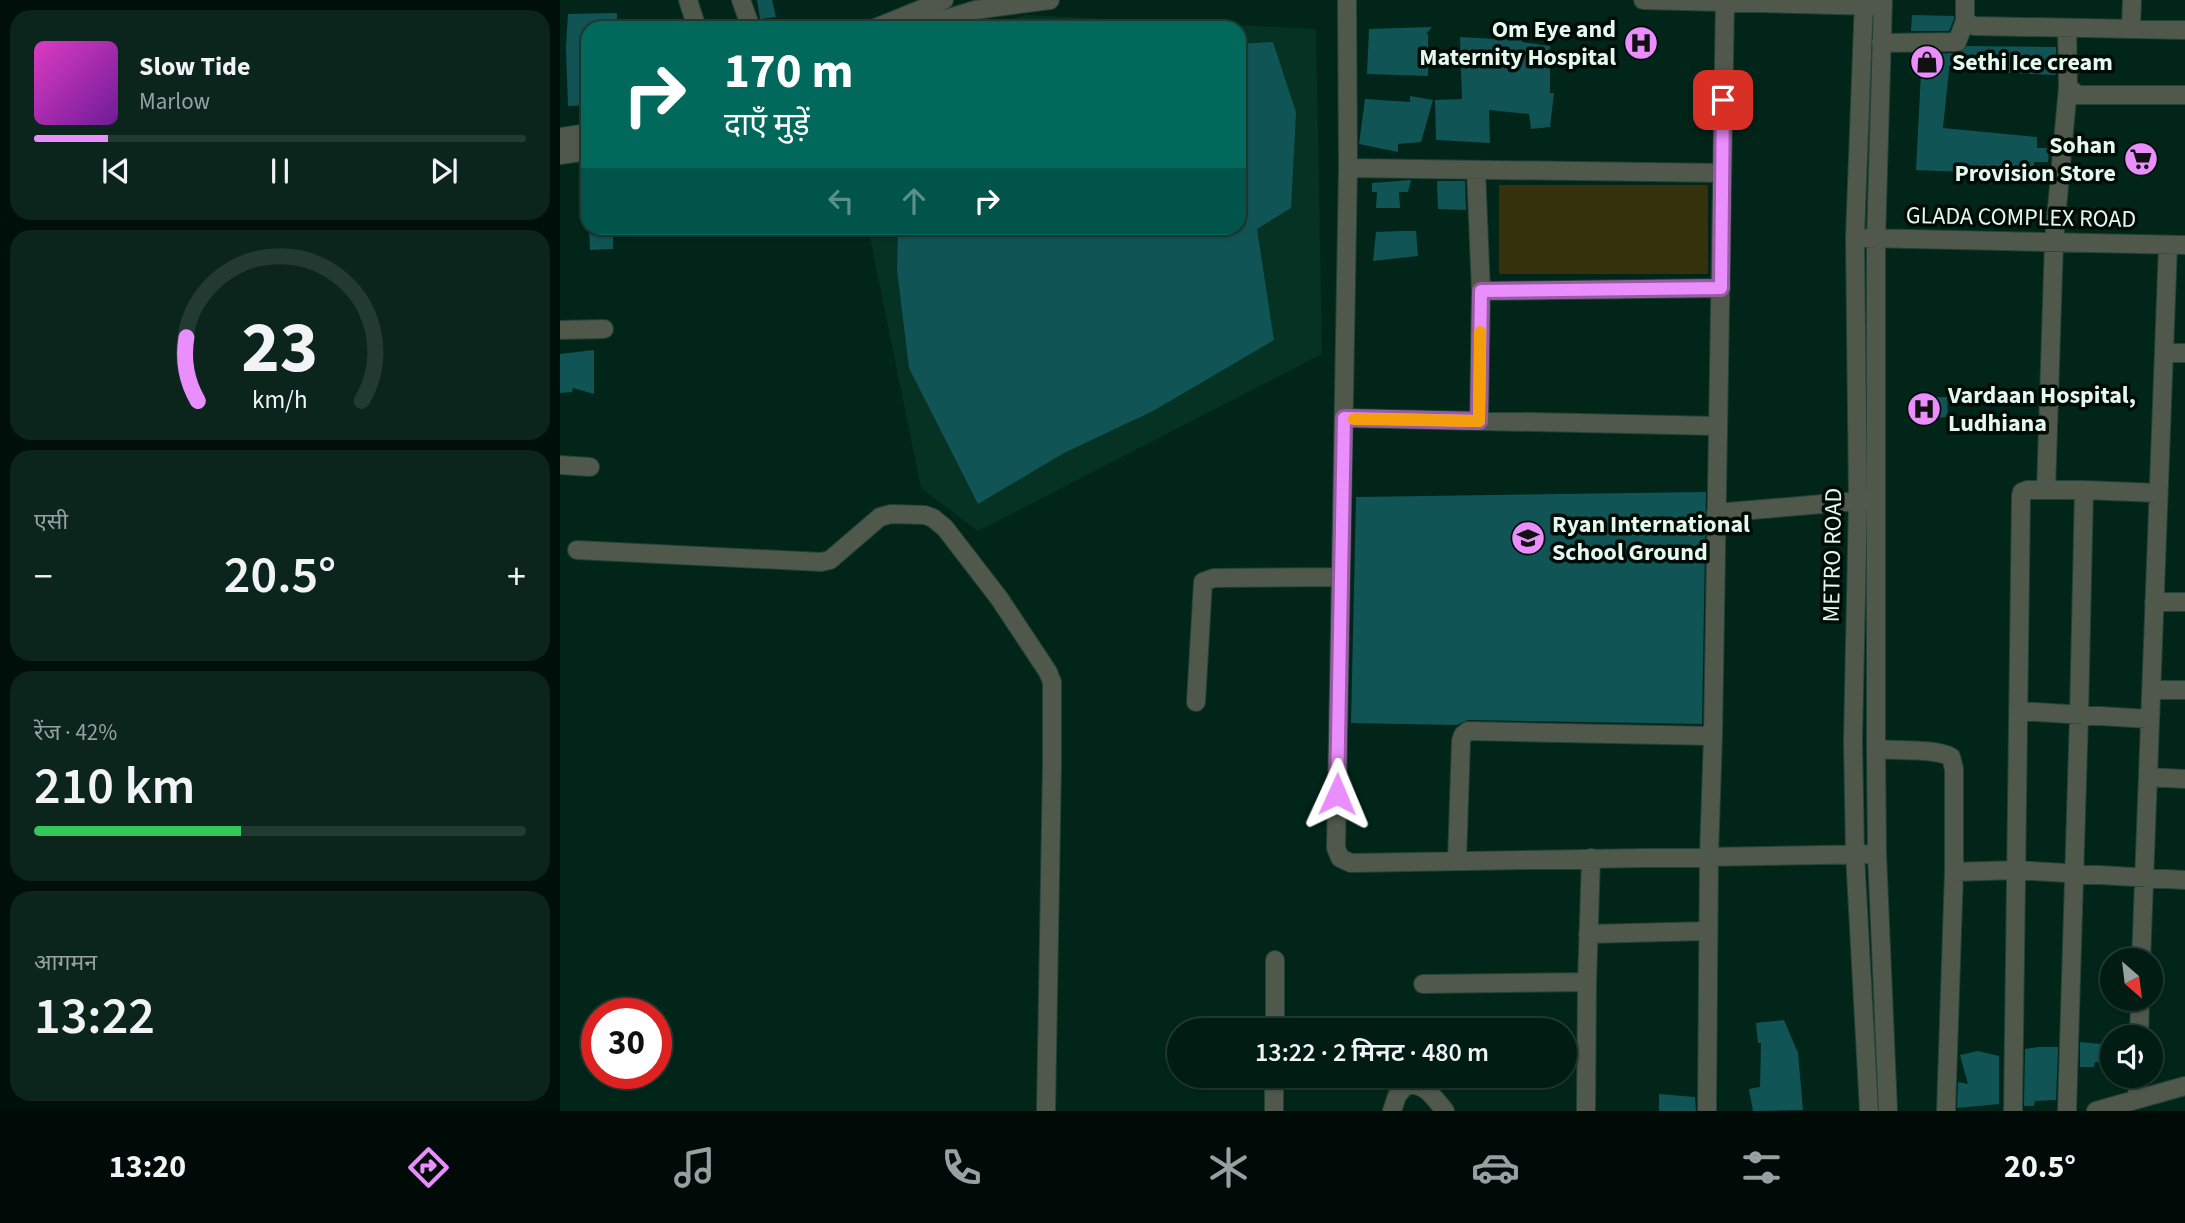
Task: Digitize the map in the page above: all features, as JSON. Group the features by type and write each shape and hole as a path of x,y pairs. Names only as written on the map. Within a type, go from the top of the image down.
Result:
{"street":[{"path":"688,0 695,21"},
{"path":"741,0 748,21"},
{"path":"892,21 944,0"},
{"path":"938,21 975,10 1051,0"},
{"path":"1347,0 1348,168 1338,854 1344,861 1351,863 1877,854"},
{"path":"1643,0 1873,3"},
{"path":"1881,43 1957,42 1965,21 1965,0"},
{"path":"2131,29 2132,0"},
{"path":"1707,1111 1709,855 1725,1"},
{"name":"METRO ROAD","path":"1873,3 1881,43 1876,239 1877,854 1888,1111"},
{"name":"METRO ROAD","path":"1869,1111 1855,854 1853,740 1858,500 1855,237 1873,3"},
{"path":"1965,21 1974,26 2185,30"},
{"path":"2046,490 2054,241 2068,87 2067,28"},
{"path":"2068,87 2078,95 2185,95"},
{"path":"560,137 581,134"},
{"path":"560,155 581,152"},
{"path":"1348,168 1721,173"},
{"path":"1476,170 1481,291 1479,421"},
{"name":"GLADA COMPLEX ROAD","path":"1855,237 2176,245"},
{"path":"2141,948 2164,353 2176,245"},
{"path":"1481,291 1721,288"},
{"path":"560,330 604,329"},
{"path":"2164,353 2185,353"},
{"path":"1344,418 1717,426"},
{"path":"560,465 590,467"},
{"path":"2013,1111 2021,496 2027,489 2158,493"},
{"path":"2067,1111 2080,715 2084,490"},
{"path":"1716,513 1877,499"},
{"path":"577,550 821,562 830,560 885,515 925,515 945,528 1007,609 1045,666 1052,682 1046,1111"},
{"path":"1196,702 1203,582 1214,579 1341,577"},
{"path":"2154,602 2185,603"},
{"path":"2151,690 2185,690"},
{"path":"2018,711 2149,719"},
{"path":"1457,861 1461,741 1468,731 1713,737"},
{"path":"1876,749 1947,755 1951,757 1954,769 1954,872 1946,1111"},
{"path":"2148,778 2185,779"},
{"path":"1586,1111 1591,858"},
{"path":"1954,872 2016,870 2185,880"},
{"path":"1588,934 1708,931"},
{"path":"1275,960 1275,1018"},
{"path":"1423,984 1587,982"},
{"path":"1392,1111 1397,1096 1409,1084 1419,1085 1440,1108"},
{"path":"2096,1111 2185,1086"},
{"path":"1274,1088 1274,1111"},
{"path":"2137,1088 2137,1099"}],"shaded area":[{"path":"1026,15 1150,21 1002,21"},
{"path":"1246,26 1316,29 1322,354 978,531 921,488 869,235 1246,235"},
{"path":"1499,185 1708,185 1708,274 1499,274"}],"building":[{"path":"757,0 772,0 776,17 760,19"},
{"path":"617,13 617,21 581,21 581,105 568,106 568,14"},
{"path":"1912,15 1954,16 1954,19 1949,31 1911,31"},
{"path":"1432,27 1426,34 1428,76 1367,74 1369,29"},
{"path":"1496,33 1522,38 1522,42 1550,46 1550,93 1554,93 1550,127 1531,129 1529,114 1489,110 1490,143 1436,140 1435,100 1462,99 1460,37 1496,39"},
{"path":"1273,42 1296,112 1291,208 1257,229 1274,340 1153,411 1064,453 978,504 909,368 897,270 898,235 1246,235 1246,44"},
{"path":"1967,46 2056,47 2056,75 1949,70 1943,128 2037,137 2037,148 2049,148 2048,162 2034,162 2034,175 1916,170 1922,54 1958,53"},
{"path":"1410,96 1433,100 1421,142 1398,144 1398,152 1359,144 1365,99 1410,102"},
{"path":"1411,180 1408,192 1399,192 1400,208 1376,208 1377,192 1372,192 1372,183"},
{"path":"1437,181 1465,181 1466,210 1438,209"},
{"path":"1416,231 1418,256 1373,261 1376,232"},
{"path":"589,235 613,235 613,249 590,250"},
{"path":"594,350 594,394 573,388 572,392 560,393 560,354"},
{"path":"1947,397 1948,417 1911,419 1910,398"},
{"path":"1706,492 1702,724 1468,720 1457,725 1351,723 1356,497"},
{"path":"1784,1020 1798,1053 1803,1110 1753,1111 1749,1089 1760,1087 1761,1043 1758,1043 1756,1023"},
{"path":"2080,1042 2100,1044 2100,1062 2095,1062 2094,1067 2080,1067"},
{"path":"2058,1047 2056,1100 2035,1101 2034,1106 2024,1106 2025,1049"},
{"path":"1978,1051 1999,1056 1999,1104 1957,1108 1958,1082 1968,1084 1960,1055"},
{"path":"1659,1094 1695,1097 1696,1111 1659,1111"}],"slow traffic":[{"path":"1354,419 1479,421 1480,332"}],"place":[{"name":"Om Eye and Maternity Hospital","path":"1641,43"},
{"name":"Sethi Ice cream","path":"1927,62"},
{"name":"Sohan Provision Store","path":"2141,159"},
{"name":"Vardaan Hospital, Ludhiana","path":"1924,409"},
{"name":"Ryan International School Ground","path":"1528,538"}],"route":[{"path":"1337,794 1344,418 1479,421 1481,291 1721,288 1723,100"}]}
